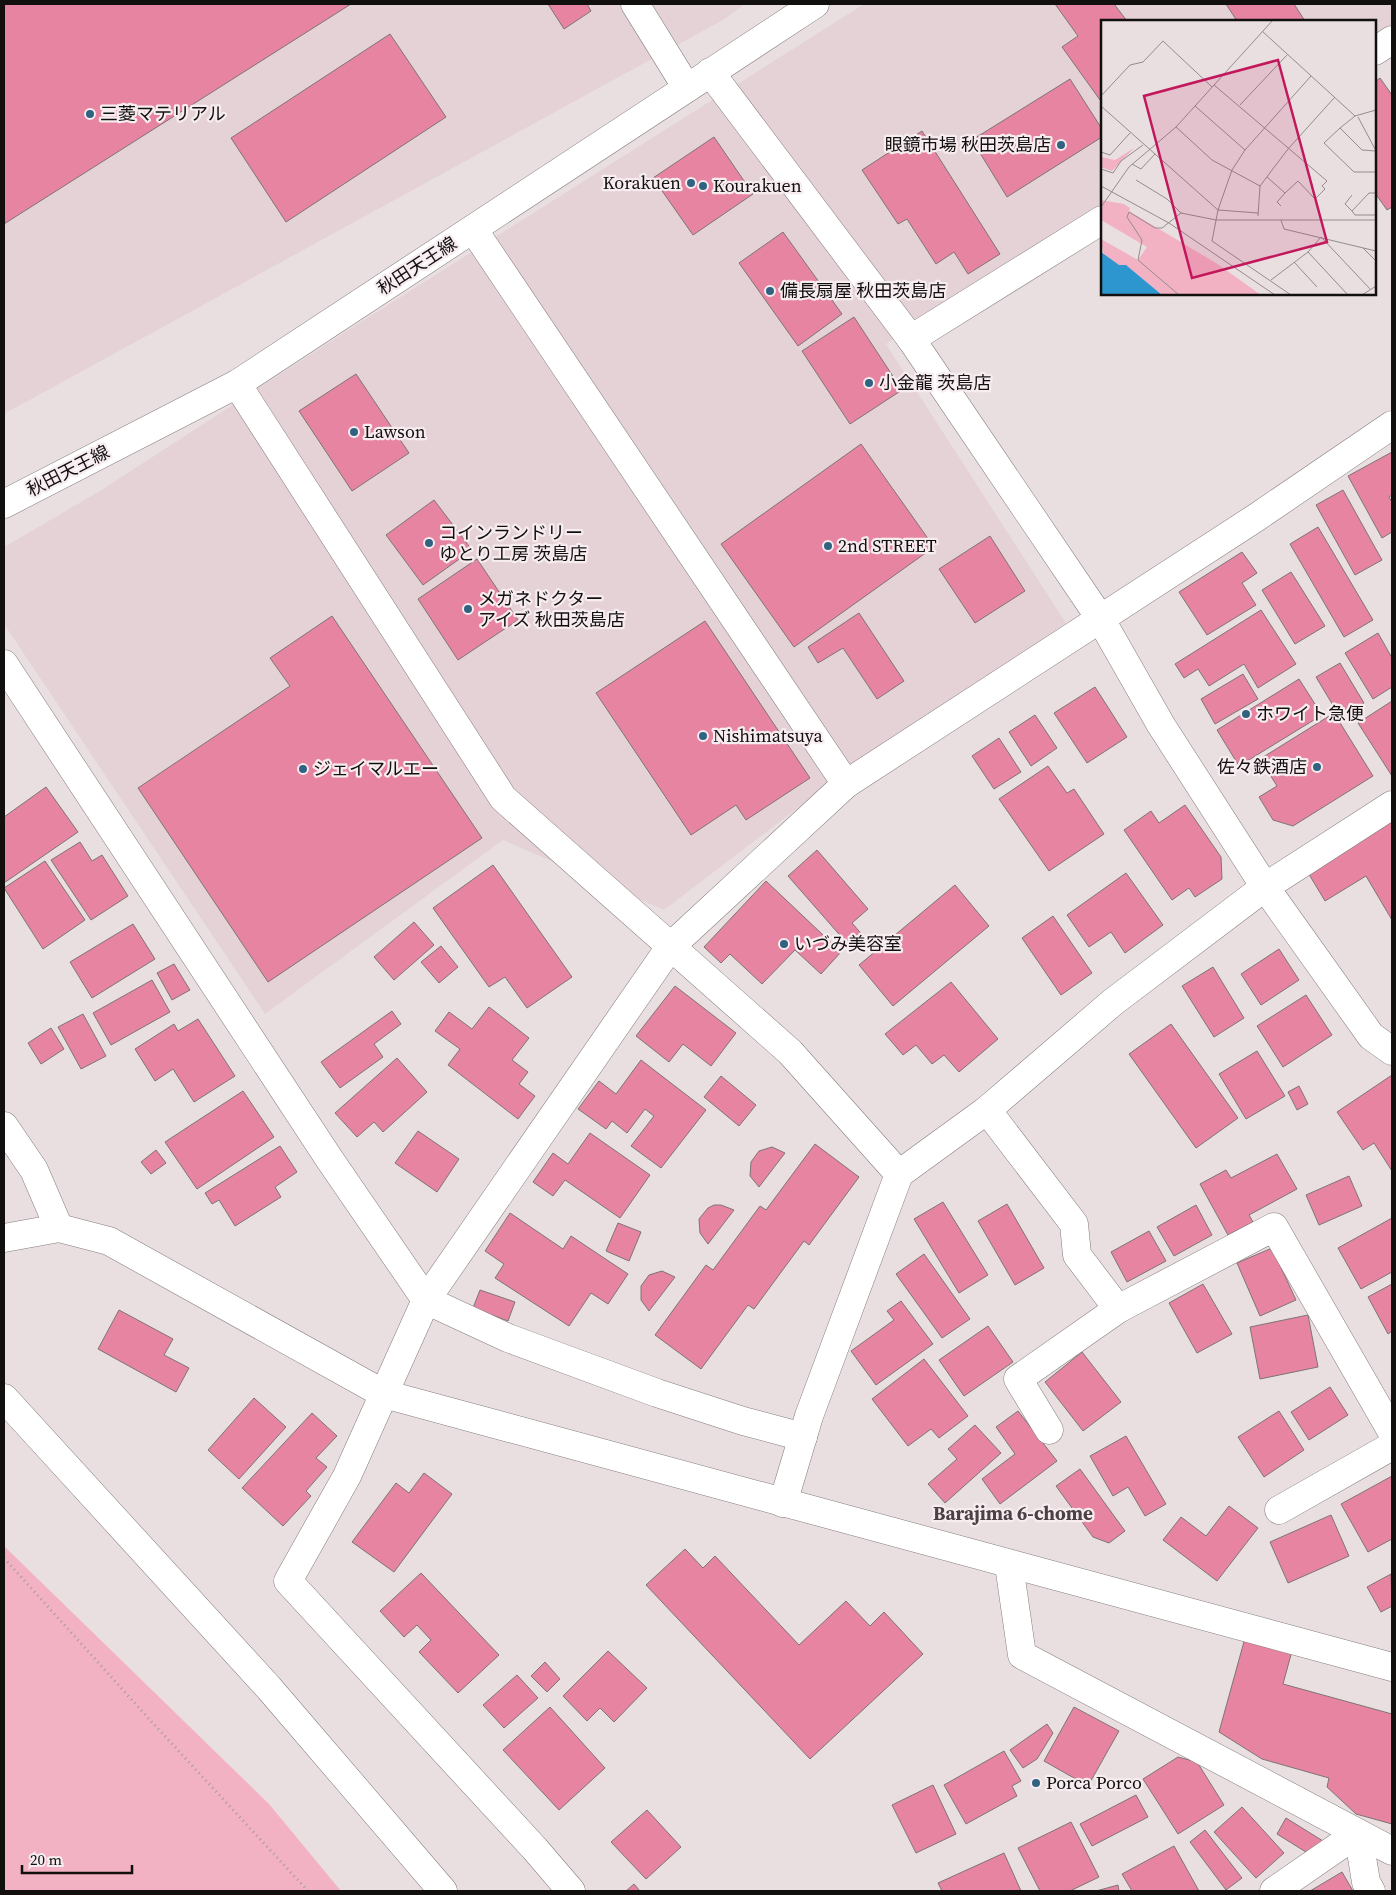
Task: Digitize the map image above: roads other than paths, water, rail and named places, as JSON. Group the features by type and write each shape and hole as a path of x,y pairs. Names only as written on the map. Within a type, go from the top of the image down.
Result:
{"street":[{"path":"635,4 687,88"},
{"name":"秋田天王線","path":"4,504 237,384 815,4"},
{"path":"1376,49 1392,40"},
{"path":"710,72 911,339 1100,618 1161,725 1265,886 1371,1036 1392,1051"},
{"path":"911,339 1101,221"},
{"path":"473,229 846,784"},
{"path":"237,384 503,798 790,1052 899,1174"},
{"path":"571,1891 288,1581 346,1476 426,1300 670,947 846,784 1392,425"},
{"path":"4,664 330,1160 426,1300 508,1338 648,1390 743,1421 803,1437"},
{"path":"783,1503 803,1437 899,1174 987,1110 1113,1002 1265,886 1392,805"},
{"path":"987,1110 1074,1224 1077,1255 1118,1309"},
{"path":"4,1126 34,1170 58,1228"},
{"path":"1049,1430 1018,1380 1118,1309 1274,1227 1392,1432"},
{"path":"4,1238 58,1228 110,1242 384,1394 1392,1667"},
{"path":"4,1398 269,1688 443,1891"},
{"path":"1280,1510 1392,1446"},
{"path":"1009,1564 1022,1655 1392,1851"},
{"path":"1274,1891 1358,1833"},
{"path":"1358,1833 1366,1882 1371,1891"}],"place":[{"name":"三菱マテリアル","path":"90,114"},
{"name":"眼鏡市場 秋田茨島店","path":"1061,145"},
{"name":"Korakuen","path":"691,183"},
{"name":"Kourakuen","path":"703,186"},
{"name":"備長扇屋 秋田茨島店","path":"770,291"},
{"name":"小金龍 茨島店","path":"869,383"},
{"name":"Lawson","path":"354,432"},
{"name":"コインランドリー ゆとり工房 茨島店","path":"429,543"},
{"name":"2nd STREET","path":"828,546"},
{"name":"メガネドクター アイズ 秋田茨島店","path":"468,609"},
{"name":"ホワイト急便","path":"1246,714"},
{"name":"Nishimatsuya","path":"703,736"},
{"name":"佐々鉄酒店","path":"1317,767"},
{"name":"ジェイマルエー","path":"303,769"},
{"name":"いづみ美容室","path":"784,944"},
{"name":"Porca Porco","path":"1036,1783"}],"district":[{"name":"Barajima 6-chome","path":"1013,1513"}]}
